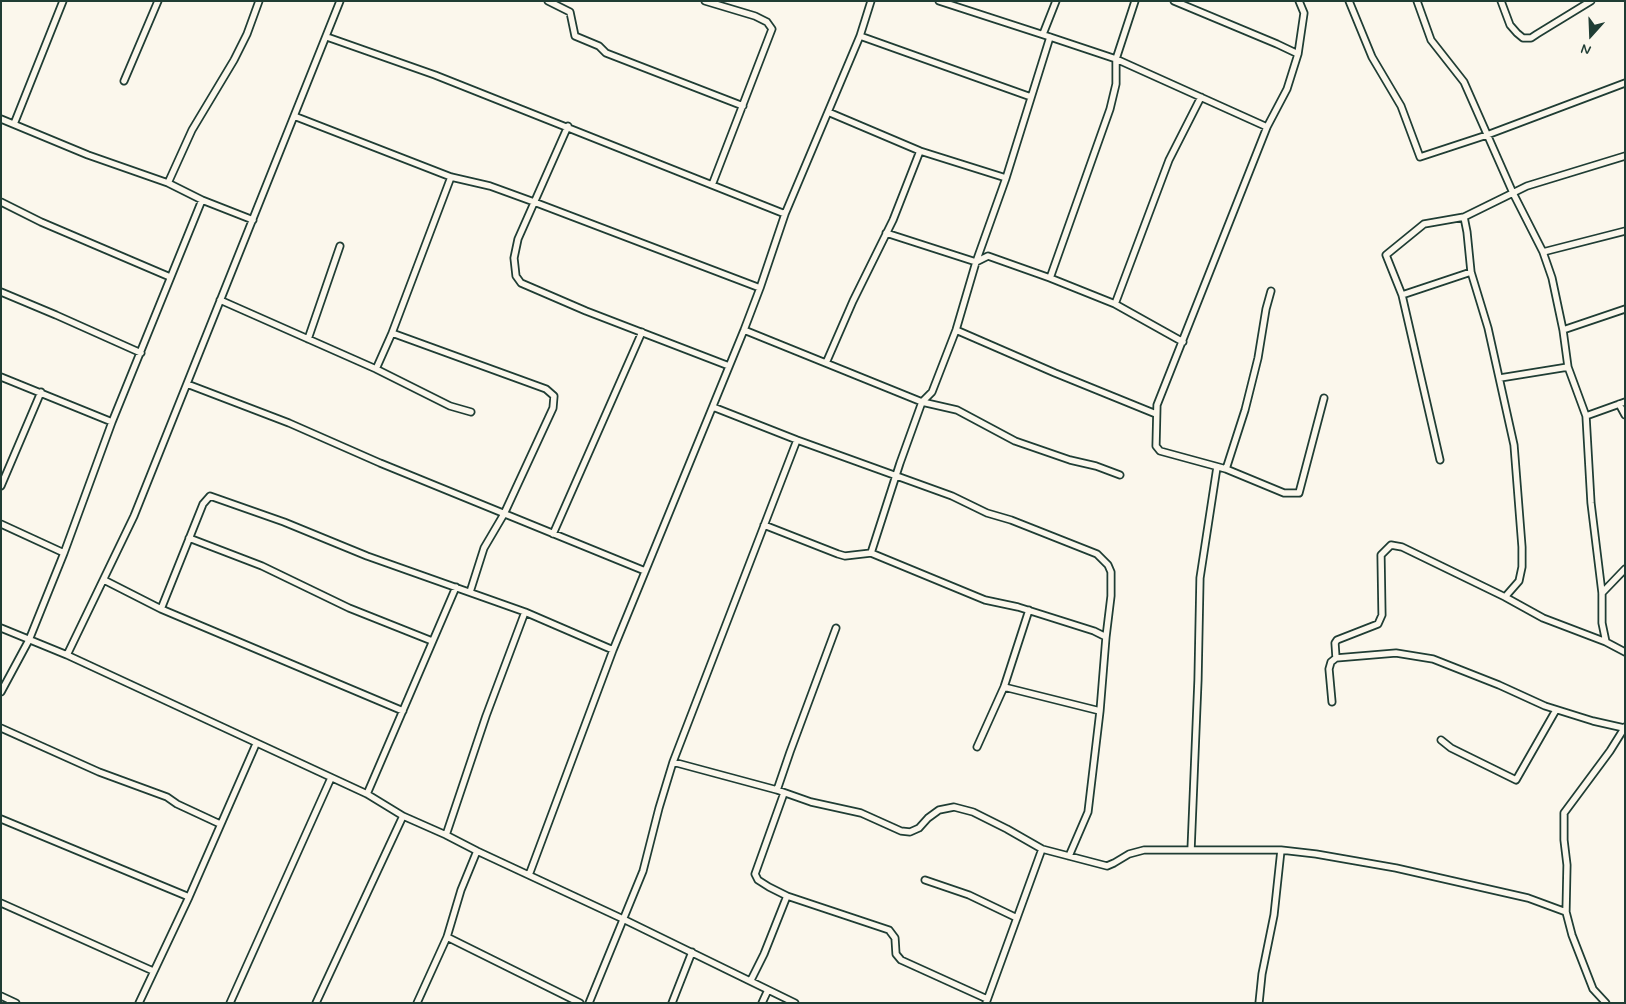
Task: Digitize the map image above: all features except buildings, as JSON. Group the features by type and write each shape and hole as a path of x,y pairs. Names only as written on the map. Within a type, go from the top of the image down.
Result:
{"street":[{"path":"14,124 63,1"},
{"path":"124,81 158,1"},
{"path":"168,183 192,130 243,43 258,1"},
{"path":"67,655 134,516 340,1"},
{"path":"548,1 570,12 575,36 599,46 606,53 743,106"},
{"path":"705,1 755,16 767,22 772,29 712,185"},
{"path":"530,875 614,650 744,330 785,214 860,36 871,1"},
{"path":"939,1 1116,59 1267,127"},
{"path":"1043,34 1056,1"},
{"path":"1050,278 1110,109 1116,84 1116,59 1135,1"},
{"path":"1174,1 1298,54"},
{"path":"1299,1 1304,13 1298,54 1286,89 1267,127 1157,405 1156,446 1160,451 1226,469 1284,493 1300,493 1324,398"},
{"path":"1350,1 1372,57 1401,106 1420,157 1487,135 1625,83"},
{"path":"1417,1 1431,40 1464,82 1513,193 1544,252 1552,278 1563,330 1568,368 1586,416 1592,503 1602,593 1602,623 1606,642"},
{"path":"1501,1 1510,25 1523,38 1531,38 1591,1"},
{"path":"860,36 1031,97"},
{"path":"871,553 922,402 932,392 956,330 976,262 1006,178 1050,36"},
{"path":"327,37 436,75 568,126 785,214"},
{"path":"1115,304 1170,160 1201,97"},
{"path":"828,112 920,151 1006,178"},
{"path":"294,116 451,177 490,186 760,288"},
{"path":"1,119 88,155 168,183 202,200 253,220"},
{"path":"568,126 518,239 514,258 516,276 521,283 586,311 729,366"},
{"path":"826,363 853,301 893,220 920,151"},
{"path":"1440,460 1402,295 1386,255 1424,224 1464,217 1527,186 1625,156"},
{"path":"376,370 392,334 451,177"},
{"path":"1,692 29,640 64,553 112,422 202,200"},
{"path":"1,202 41,222 170,277"},
{"path":"1464,217 1471,272 1488,328 1514,445 1522,567 1519,581 1504,597"},
{"path":"1544,252 1625,231"},
{"path":"886,232 976,262 988,256 1050,278 1115,304 1183,342"},
{"path":"308,339 340,246"},
{"path":"1402,295 1471,272"},
{"path":"1,292 56,314 141,353"},
{"path":"1226,469 1247,402 1271,292"},
{"path":"220,300 376,370 450,406 471,412"},
{"path":"1563,330 1625,309"},
{"path":"744,330 922,402 957,410 1015,441 1120,475"},
{"path":"956,330 1156,414"},
{"path":"553,534 642,332"},
{"path":"392,334 546,389 554,396 553,408 504,514 484,548 470,592"},
{"path":"1500,378 1568,368"},
{"path":"1,377 112,422"},
{"path":"187,384 289,423 380,463 645,571"},
{"path":"1,486 41,392"},
{"path":"1586,416 1622,403 1625,415"},
{"path":"713,407 797,440 952,496 987,513 1011,520 1097,554 1108,565 1111,596 1088,812 1069,856"},
{"path":"589,1003 643,872 673,762 797,440"},
{"path":"1191,850 1200,578 1217,467"},
{"path":"161,609 205,500 210,496 284,522 367,556 525,612 614,650"},
{"path":"1,524 64,553"},
{"path":"764,525 838,554 846,556 871,553 985,600 1029,610 1106,637"},
{"path":"189,538 262,566 349,608 432,641"},
{"path":"1336,658 1335,643 1337,640 1378,624 1382,615 1381,555 1391,545 1402,547 1544,618 1606,642 1625,652"},
{"path":"1602,593 1625,569"},
{"path":"104,580 161,609 403,711"},
{"path":"367,794 456,587"},
{"path":"977,747 1004,687 1029,610"},
{"path":"446,835 486,716 525,612"},
{"path":"1,628 67,655 367,794 403,816 446,835 476,852 623,919 795,1003"},
{"path":"836,628 790,752 781,791 755,874 758,880 769,888 787,896 889,930 895,938 896,954 901,960 987,1001 1042,849"},
{"path":"1332,702 1329,669 1331,662 1336,658 1396,653 1433,658 1556,710 1625,728 1564,813 1564,840 1567,865 1566,912 1572,935 1593,989 1606,1003"},
{"path":"1004,687 1100,711"},
{"path":"1441,740 1452,748 1516,780 1556,710"},
{"path":"1,728 99,772 167,797 177,804 220,824"},
{"path":"139,1003 189,897 256,744"},
{"path":"673,762 781,791 810,802 861,813 901,831 910,832 918,828 939,810 954,807 973,812 1042,849 1107,866 1114,864 1129,854 1144,850 1225,852 1281,850 1396,868 1528,898 1566,912"},
{"path":"230,1003 331,778"},
{"path":"316,1003 403,816"},
{"path":"1,819 189,897"},
{"path":"1259,1003 1262,974 1274,915 1281,850"},
{"path":"418,1003 447,937 461,890 476,852"},
{"path":"925,880 969,895 1017,918"},
{"path":"751,980 764,954 787,896"},
{"path":"1,903 153,971"},
{"path":"447,937 580,1003"},
{"path":"672,1003 692,952"},
{"path":"762,1003 768,990"},
{"path":"1,996 16,1003"}]}
